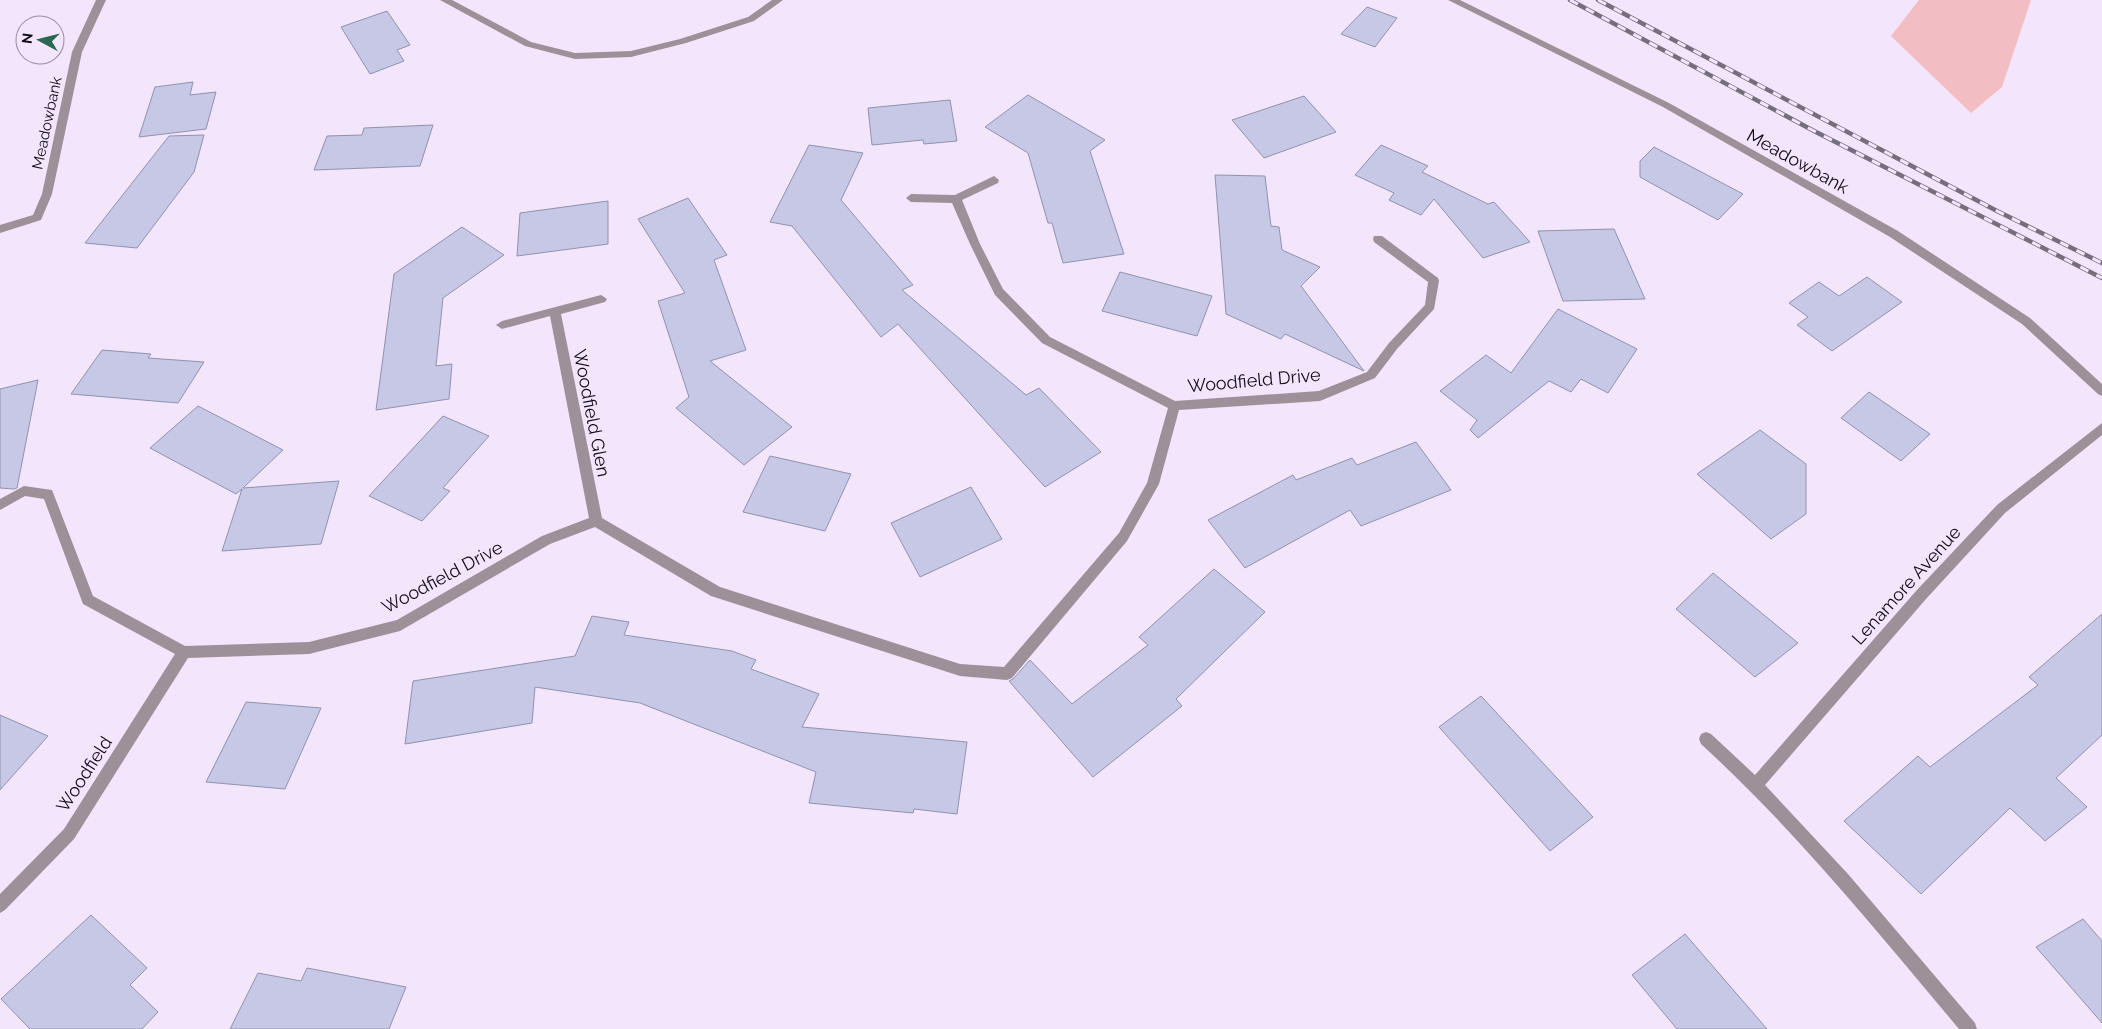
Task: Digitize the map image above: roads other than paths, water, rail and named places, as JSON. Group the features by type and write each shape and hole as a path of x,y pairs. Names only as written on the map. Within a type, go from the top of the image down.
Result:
{"street":[{"name":"Meadowbank","path":"0,228 37,216 47,194 77,52 101,0"},
{"path":"445,0 528,44 574,56 631,54 683,41 751,19 778,0"},
{"name":"Meadowbank","path":"1453,0 1666,105 1894,234 2026,321 2102,391"},
{"path":"911,198 956,199 994,180"},
{"name":"Woodfield Drive","path":"956,199 975,244 999,292 1046,340 1174,406 1320,396 1370,375 1393,346 1430,306 1434,281 1378,238"},
{"path":"502,325 601,299"},
{"name":"Woodfield Glen","path":"555,311 596,521"},
{"path":"596,521 716,592 960,670 1007,674 1123,537 1153,484 1174,406"},
{"name":"Lenamore Avenue","path":"1755,784 1921,595 2001,509 2102,428"},
{"path":"0,505 24,491 48,494 88,600 184,652"},
{"name":"Woodfield Drive","path":"184,652 310,648 400,625 546,540 596,521"},
{"name":"Woodfield","path":"0,905 68,834 184,652"},
{"path":"1706,739 1755,784 1850,889 1969,1029"}],"railway":[{"path":"1570,0 1814,131 2102,278"},
{"path":"1598,0 1997,211 2102,263"}]}
